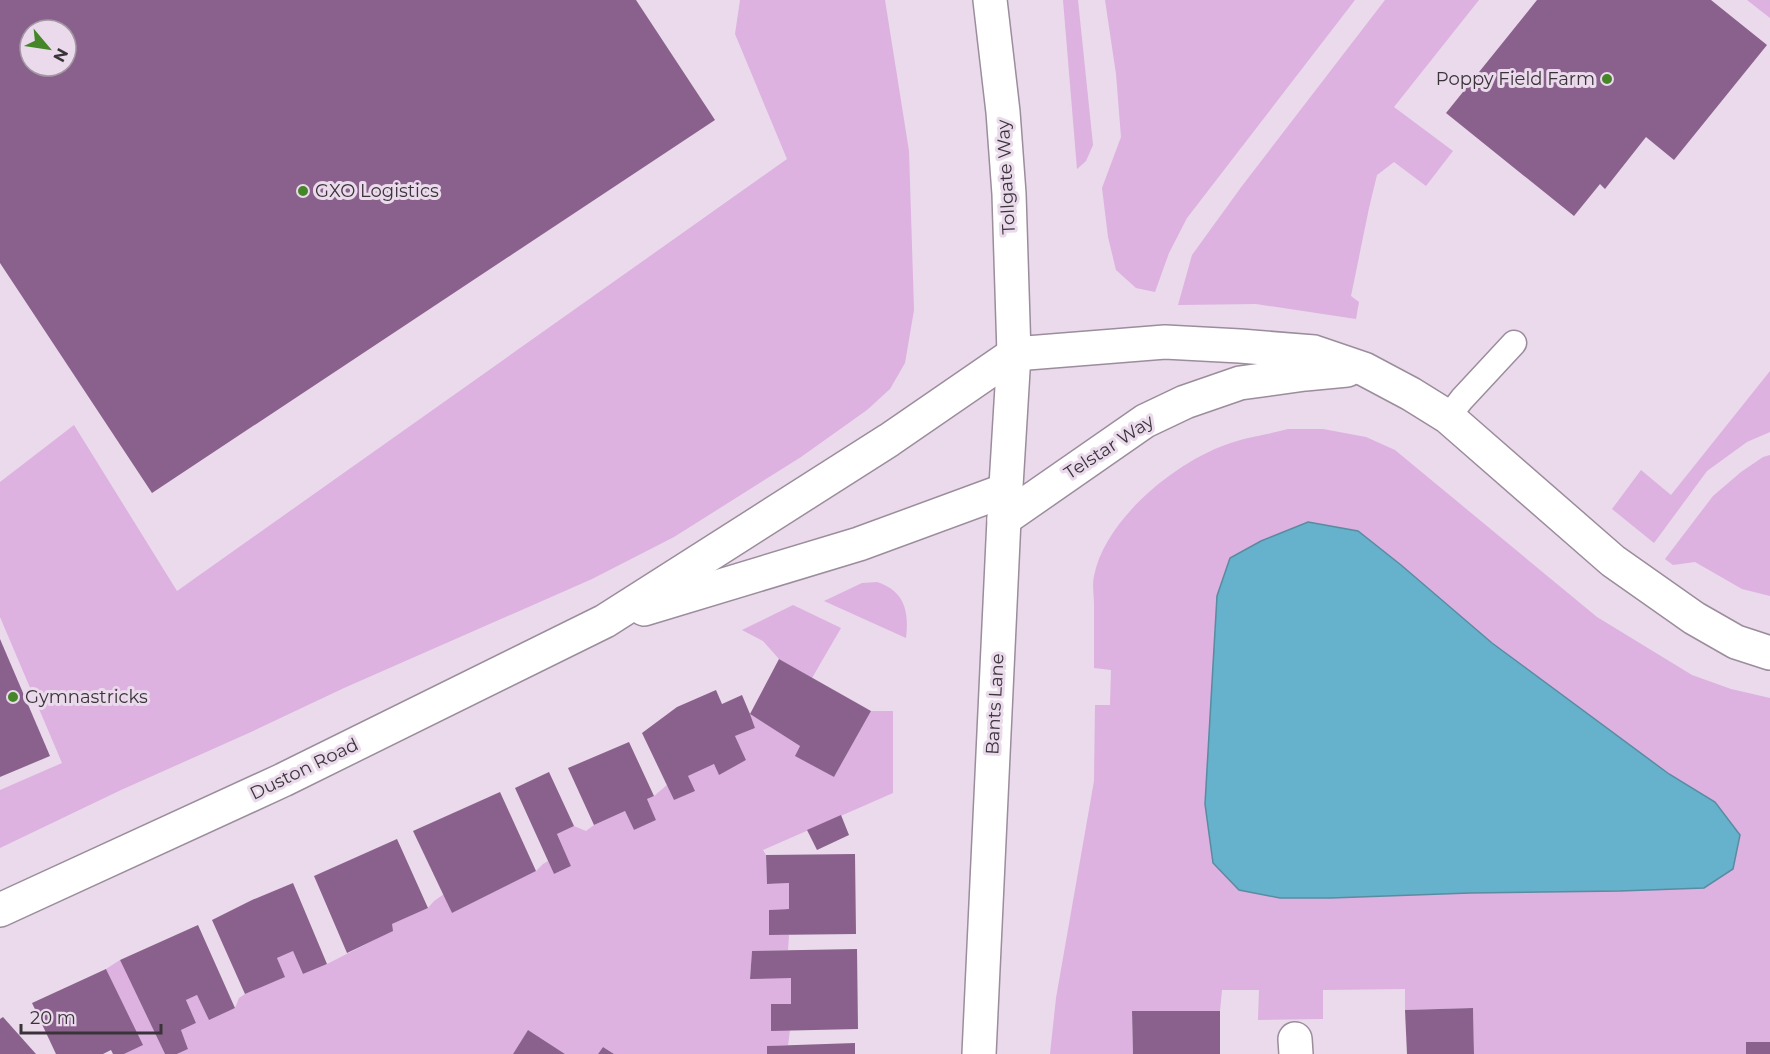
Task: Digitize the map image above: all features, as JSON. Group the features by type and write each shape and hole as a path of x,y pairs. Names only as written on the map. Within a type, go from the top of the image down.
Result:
{"street":[{"name":"Tollgate Way","path":"990,0 1003,112 1009,194 1014,354"},
{"path":"605,621 889,440 1014,354 1165,342 1314,352 1364,369 1448,417 1613,561 1694,618 1736,642 1770,653"},
{"name":"Bants Lane","path":"979,1054 1014,354"},
{"name":"Telstar Way","path":"605,621 859,544 1005,504 1145,421 1185,402 1240,383 1364,369"},
{"name":"Duston Road","path":"0,909 283,780 605,621"}],"lane":[{"path":"1448,417 1514,343"}],"shaded area":[{"path":"740,0 885,0 909,151 914,310 905,363 890,389 867,410 801,457 674,537 592,579 344,688 0,848 0,790 62,763 0,617 0,482 74,425 177,591 787,159 735,34"},
{"path":"1063,0 1078,0 1093,145 1086,161 1077,169"},
{"path":"1105,0 1355,0 1187,218 1169,253 1155,292 1136,288 1116,270 1108,237 1102,188 1121,137 1116,74"},
{"path":"1385,0 1479,0 1394,107 1453,151 1426,186 1394,162 1377,175 1351,296 1359,302 1356,319 1256,304 1178,305 1192,255"},
{"path":"1747,0 1770,0 1770,18"},
{"path":"1770,371 1770,432 1747,442 1707,471 1654,543 1612,509 1641,470 1671,495"},
{"path":"1288,429 1323,429 1366,437 1395,450 1597,617 1692,675 1731,689 1770,698 1770,1042 1746,1054 1474,1054 1473,1008 1405,1010 1405,989 1323,990 1323,1019 1258,1020 1259,990 1222,990 1220,1011 1132,1011 1133,1054 1050,1054 1056,998 1094,781 1095,705 1110,705 1111,670 1094,668 1093,583 1101,555 1127,515 1144,497 1184,466 1233,442"},
{"path":"1770,455 1770,596 1742,589 1695,562 1673,565 1665,559 1713,496 1741,472 1763,457"},
{"path":"877,582 894,591 903,604 907,620 906,638 824,601 862,583"},
{"path":"793,605 841,628 812,678 779,659 763,641 742,630"},
{"path":"871,711 893,711 893,793 763,850 766,855 767,884 789,883 789,909 769,910 769,935 789,935 788,950 752,951 750,978 791,978 791,1004 771,1005 771,1030 790,1030 788,1045 768,1046 767,1054 614,1054 603,1047 598,1054 565,1054 528,1030 513,1054 177,1054 188,1049 181,1030 196,1023 186,1000 197,995 209,1019 235,1008 239,998 245,994 284,977 277,958 293,951 303,974 392,931 392,924 428,908 444,894 452,913 536,871 548,861 554,874 571,866 557,834 574,826 586,831 625,811 634,830 656,820 647,799 667,785 674,800 688,776 714,764 719,774 746,760 735,736 755,728 750,714 800,746 796,755 834,777"},
{"path":"120,960 165,1054 124,1054 142,1045 106,969"}],"water":[{"path":"1308,522 1358,531 1492,643 1669,774 1715,802 1740,835 1733,869 1704,888 1331,898 1280,898 1239,890 1213,863 1205,804 1217,596 1230,558 1261,541"}],"building":[{"name":"GXO Logistics","path":"0,0 636,0 715,120 152,493 0,263"},
{"name":"Poppy Field Farm","path":"1537,0 1711,0 1767,45 1674,160 1646,137 1605,189 1600,184 1574,216 1446,113"},
{"name":"Gymnastricks","path":"0,639 50,756 0,777"},
{"path":"779,659 871,711 834,777 795,756 800,746 750,714"},
{"path":"716,690 722,704 742,695 755,728 735,736 746,760 719,775 714,764 688,776 695,791 674,800 642,733 677,707"},
{"path":"629,742 654,796 647,799 656,820 634,830 625,811 594,825 568,768"},
{"path":"549,772 574,826 557,834 571,866 554,874 515,788"},
{"path":"500,792 536,871 452,913 413,831"},
{"path":"841,815 849,835 817,850 807,830"},
{"path":"397,839 428,908 392,924 393,931 347,953 314,876"},
{"path":"855,854 856,934 769,935 769,910 789,909 789,883 767,884 766,855"},
{"path":"293,883 327,964 303,974 293,951 277,958 285,977 245,994 212,920"},
{"path":"198,925 235,1008 209,1020 197,995 186,1000 196,1023 181,1030 188,1049 177,1054 165,1054 120,960"},
{"path":"857,949 858,1029 771,1031 771,1004 791,1004 791,978 750,979 752,951"},
{"path":"106,969 143,1045 124,1054 113,1054 111,1050 103,1054 56,1054 32,1003"},
{"path":"1473,1008 1474,1054 1407,1054 1405,1010"},
{"path":"1132,1011 1220,1011 1220,1054 1133,1054"},
{"path":"3,1017 36,1054 0,1054 0,1019"},
{"path":"528,1030 565,1054 513,1054"},
{"path":"1746,1042 1770,1042 1770,1054 1746,1054"},
{"path":"855,1043 855,1054 767,1054 767,1046"},
{"path":"603,1047 614,1054 598,1054"}],"place":[{"name":"Poppy Field Farm","path":"1607,79"},
{"name":"GXO Logistics","path":"303,191"},
{"name":"Gymnastricks","path":"13,697"}]}
